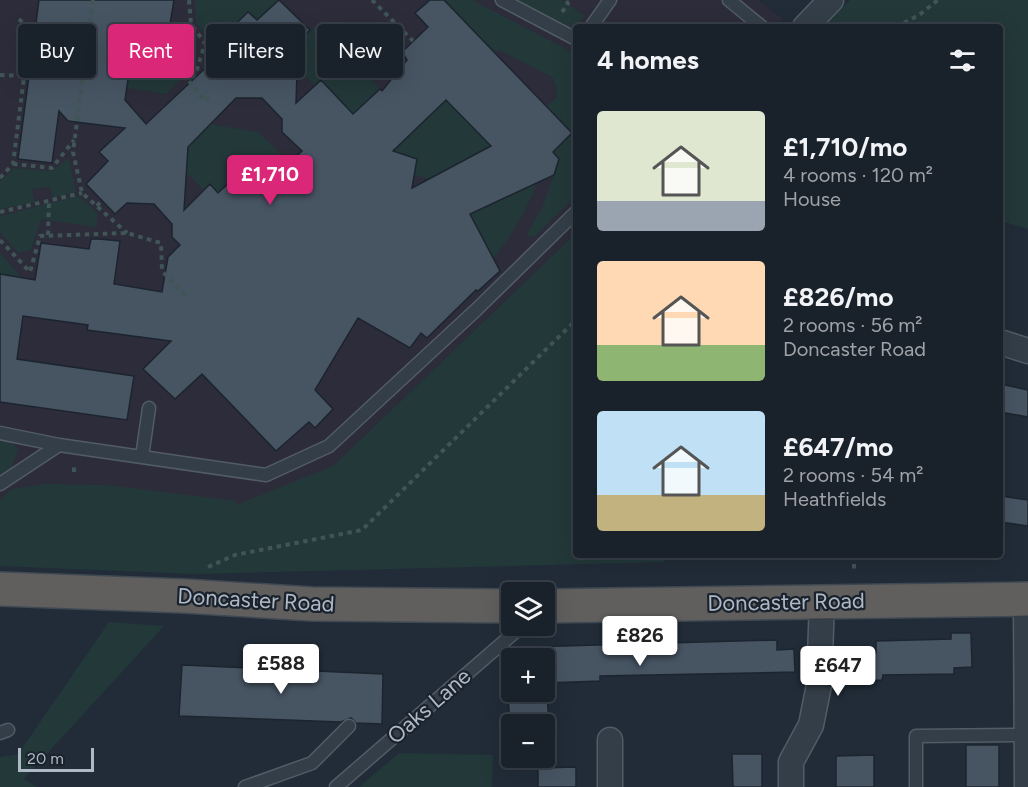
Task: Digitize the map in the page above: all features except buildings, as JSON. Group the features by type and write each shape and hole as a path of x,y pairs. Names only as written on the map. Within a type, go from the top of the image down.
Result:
{"highway":[{"name":"Doncaster Road","path":"0,589 184,596 312,604 501,606"},
{"name":"Doncaster Road","path":"555,606 1027,599"}],"street":[{"path":"808,24 831,0"},
{"path":"1003,343 1028,351"},
{"path":"1027,599 1027,787"},
{"path":"791,787 791,762 811,725 819,685 822,601"},
{"path":"610,740 610,787"}],"lane":[{"path":"502,0 573,37"},
{"path":"593,24 610,0"},
{"path":"731,2 758,24"},
{"path":"0,433 59,445 266,475 330,446 476,310 573,215"},
{"path":"142,457 149,408"},
{"path":"0,484 59,445"},
{"name":"Oaks Lane","path":"336,787 510,636"},
{"path":"245,787 312,763 349,726"},
{"path":"916,787 916,736 1027,735"}],"path":[{"path":"93,0 73,152 82,193 127,233"},
{"path":"189,0 191,24 205,43 196,73 189,81 206,100 209,97"},
{"path":"372,0 413,41"},
{"path":"902,24 919,15 938,0"},
{"path":"19,19 25,24"},
{"path":"0,75 18,76"},
{"path":"0,178 13,164 24,78"},
{"path":"13,164 52,168 75,139"},
{"path":"0,212 82,193"},
{"path":"48,236 49,200"},
{"path":"97,206 102,200"},
{"path":"0,240 30,272 40,236 127,233 161,243 162,271 186,296"},
{"path":"235,555 362,530 573,323"}],"shaded area":[{"path":"0,0 758,0 783,19 779,24 573,24 573,236 333,466 246,503 157,523 0,533"}],"green space":[{"path":"195,0 279,0 257,20 248,12 236,24 206,24 206,35 196,23"},
{"path":"444,0 472,0 573,52 573,199 535,236 526,236 543,206 559,159 553,152 546,107 557,97 556,86 552,77 499,50 495,53"},
{"path":"517,0 561,0 585,16 577,24 573,24 573,28"},
{"path":"850,0 1028,0 1028,229 1003,222 1003,24 825,24"},
{"path":"317,25 317,78 369,78 380,89 353,114 321,81 315,86 305,75 305,35"},
{"path":"194,36 197,40 194,57"},
{"path":"128,78 183,78 166,94 127,88"},
{"path":"446,100 491,145 429,179 414,175 417,159 393,151"},
{"path":"209,124 258,132 281,154 240,189 232,181 218,193 204,190 186,172 188,147"},
{"path":"69,158 76,192 53,198 50,187 32,189 35,202 0,209 0,182 14,168 52,171"},
{"path":"541,171 521,217 493,259 470,214 520,191"},
{"path":"78,196 98,213 96,227 41,219 31,250 18,253 0,232 0,216"},
{"path":"573,236 573,558 662,558 664,562 193,574 0,566 0,500 12,489 44,484 106,485 237,501 236,505 333,466"},
{"path":"0,253 22,278 0,274"},
{"path":"0,440 11,442 18,449 11,469 0,475"},
{"path":"109,622 164,626 24,779 37,787 0,787 0,757 18,754"},
{"path":"399,753 493,755 492,787 359,787"}]}
